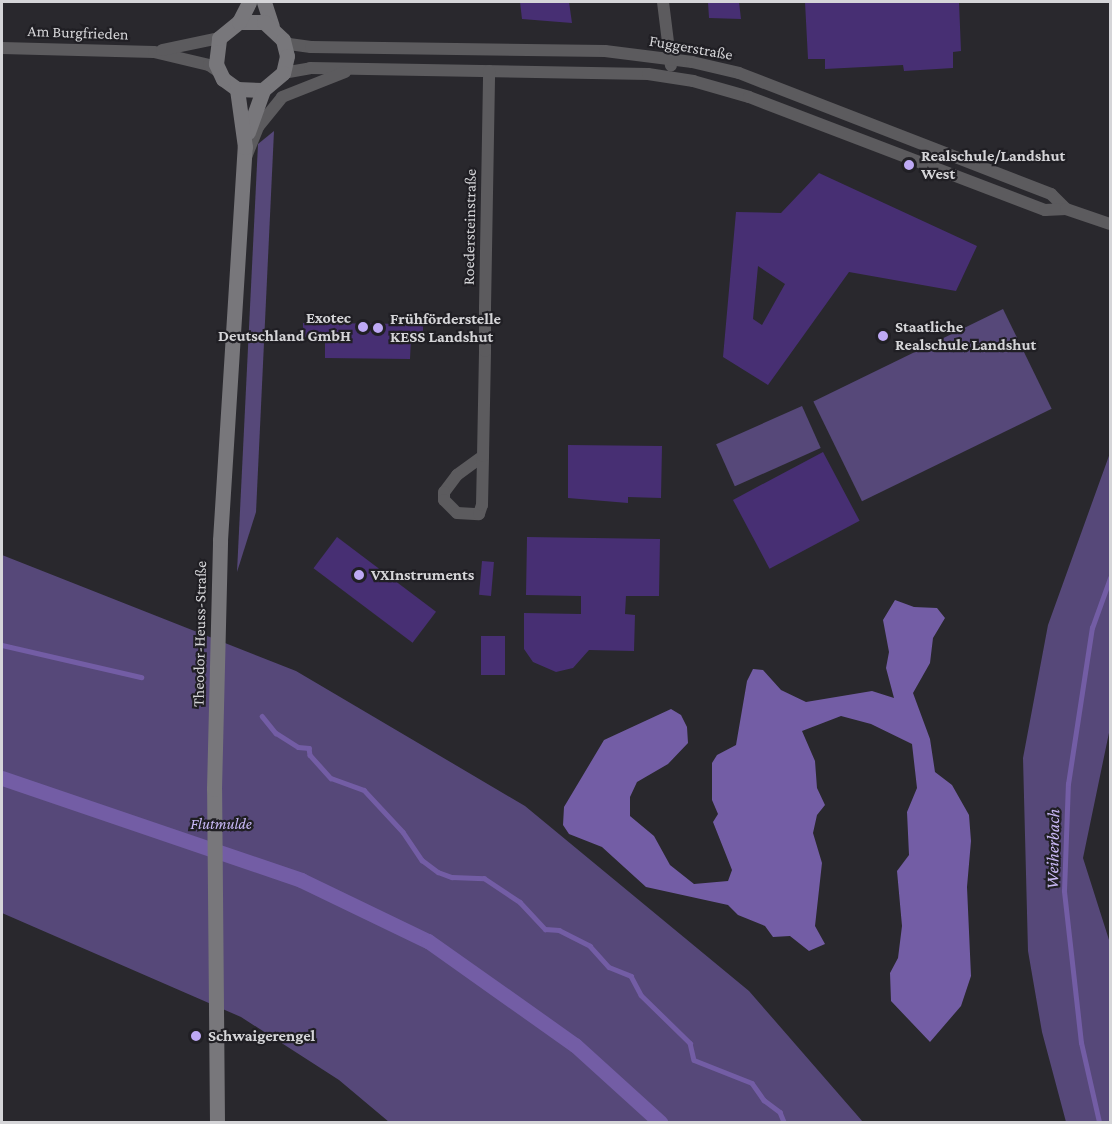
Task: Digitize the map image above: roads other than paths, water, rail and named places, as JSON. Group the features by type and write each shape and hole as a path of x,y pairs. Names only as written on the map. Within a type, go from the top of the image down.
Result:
{"main road":[{"path":"249,2 239,22 219,38 215,55 219,72 237,89 263,90 283,73 287,56 283,40 272,26 264,2"},
{"path":"239,22 256,20 272,26"},
{"name":"Theodor-Heuss-Straße","path":"218,1122 213,1005 220,571 244,154 237,89"},
{"name":"Theodor-Heuss-Straße","path":"244,154 263,90"}],"street":[{"path":"663,2 672,78"},
{"name":"Am Burgfrieden","path":"154,52 219,38"},
{"name":"Fuggerstraße","path":"283,40 289,45 311,47 605,51 670,59 739,73 1051,194 1066,209"},
{"name":"Am Burgfrieden","path":"2,48 154,52 209,65 219,72"},
{"name":"Fuggerstraße","path":"283,73 310,68 648,74 672,78 749,98 1045,210 1066,209 1110,224"},
{"path":"244,154 258,127 282,97 310,83 354,69"},
{"name":"Roedersteinstraße","path":"483,456 457,475 444,492 444,500 456,513 479,514 483,456 489,71"}],"waterway":[{"name":"Weiherbach","path":"1099,1122 1081,1043 1064,891 1068,784 1092,628 1110,578"},
{"path":"2,645 141,677"},
{"path":"262,716 276,733 298,747 309,748 310,755 331,778 364,790 403,832 422,860 438,872 452,877 484,878 520,902 545,929 559,930 590,946 609,967 631,976 641,995 690,1043 694,1060 752,1083 764,1100 780,1112 784,1122"},
{"name":"Flutmulde","path":"2,778 301,880 428,941 575,1045 660,1122"}],"place":[{"name":"Realschule/Landshut West","path":"909,165"},
{"name":"Exotec Deutschland GmbH","path":"363,327"},
{"name":"Frühförderstelle KESS Landshut","path":"378,328"},
{"name":"Staatliche Realschule Landshut","path":"883,336"},
{"name":"VXInstruments","path":"359,575"},
{"name":"Schwaigerengel","path":"196,1036"}]}
